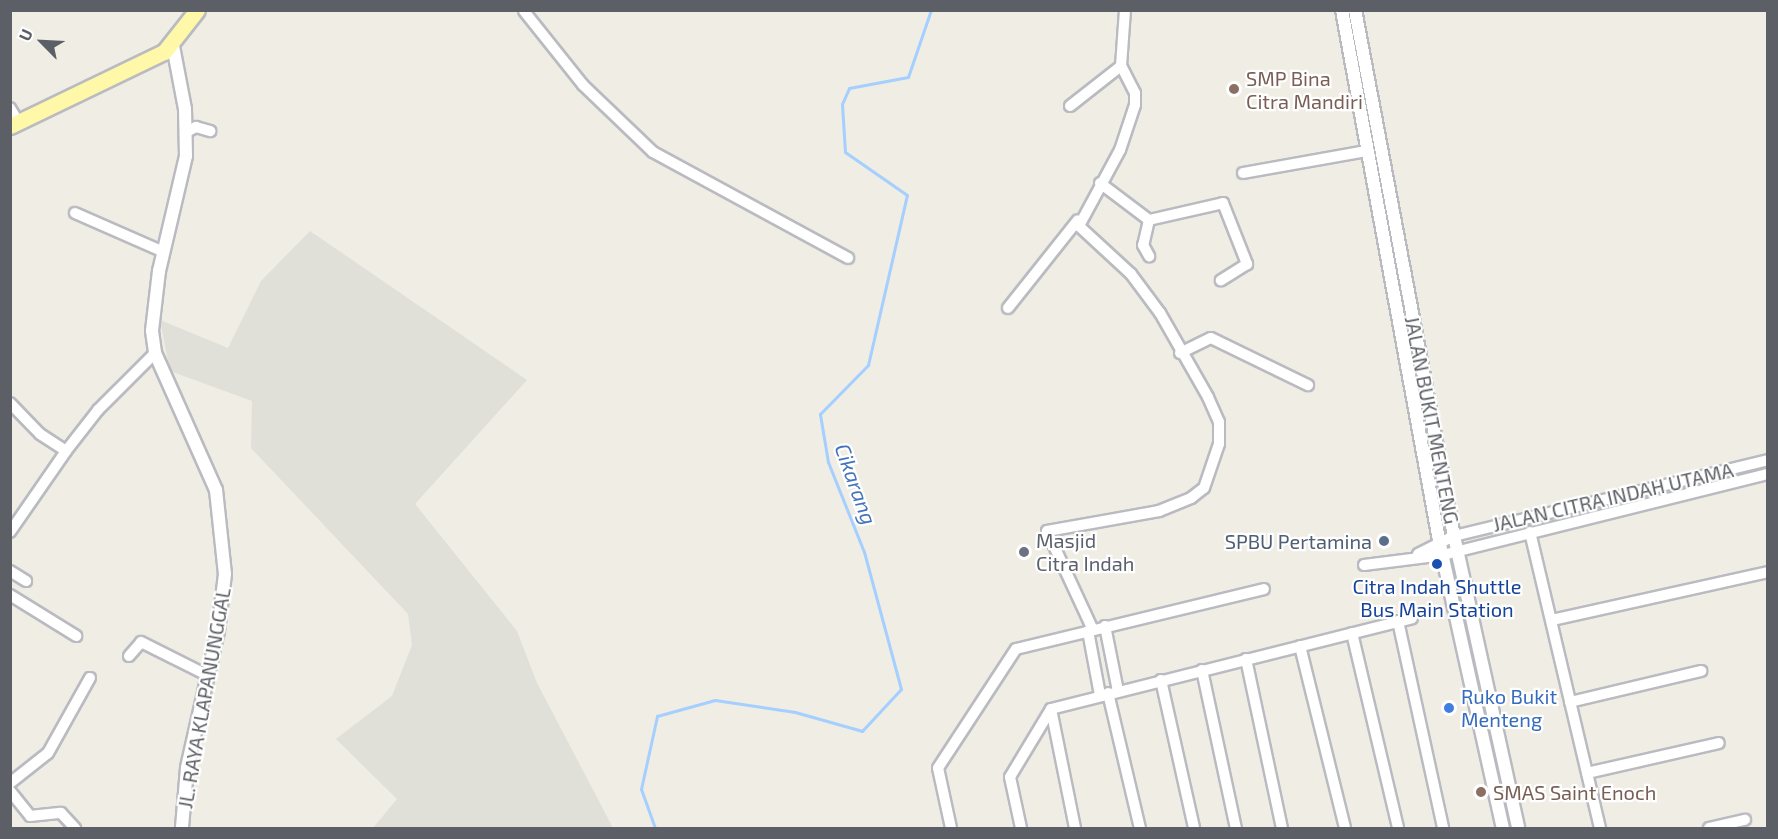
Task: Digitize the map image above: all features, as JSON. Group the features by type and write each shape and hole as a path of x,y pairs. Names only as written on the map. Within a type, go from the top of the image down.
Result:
{"main road":[{"path":"15,124 173,46 197,10"}],"street":[{"path":"1008,308 1078,220 1120,150 1136,100 1121,66 1125,10"},
{"name":"JALAN BUKIT MENTENG","path":"1342,10 1439,540 1503,828"},
{"name":"JALAN BUKIT MENTENG","path":"1355,10 1454,536 1518,828"},
{"path":"523,11 601,105 653,152 848,258"},
{"name":"JL. RAYA KLAPANUNGGAL","path":"173,46 185,133 183,176 164,252 152,314 155,353 205,455 224,535 222,607 187,768 182,828"},
{"path":"1070,106 1121,66"},
{"path":"10,108 15,124"},
{"path":"185,133 196,127 210,130"},
{"path":"1243,173 1368,151"},
{"path":"1100,183 1149,220 1223,203 1247,264 1221,280"},
{"path":"75,213 164,252"},
{"path":"1078,220 1082,234 1131,274 1160,313 1180,354 1219,422 1219,444 1204,488 1159,511 1046,535 1064,560 1090,630 1109,693 1140,828"},
{"path":"1149,220 1143,245 1149,256"},
{"path":"1180,354 1211,338 1308,385"},
{"path":"10,532 66,451 98,410 155,353"},
{"path":"10,403 40,434 66,451"},
{"name":"JALAN CITRA INDAH UTAMA","path":"1418,554 1439,540 1767,460"},
{"path":"1364,565 1418,554 1443,555 1767,474"},
{"path":"1530,532 1600,828"},
{"path":"10,571 26,581"},
{"path":"1552,620 1767,572"},
{"path":"951,828 938,768 995,675 1023,646 1264,589"},
{"path":"10,595 76,636"},
{"path":"1021,828 1011,777 1051,709 1412,618"},
{"path":"1398,621 1443,828"},
{"path":"1105,626 1109,693"},
{"path":"1352,633 1398,828"},
{"path":"129,656 141,642 207,675"},
{"path":"1300,646 1345,828"},
{"path":"1246,659 1282,828"},
{"path":"1202,670 1236,828"},
{"path":"1570,702 1701,671"},
{"path":"10,783 48,753 90,678"},
{"path":"1161,680 1194,828"},
{"path":"1051,709 1075,828"},
{"path":"1587,773 1719,743"},
{"path":"10,791 30,816 61,813 75,828"},
{"path":"1709,828 1745,820"}],"shaded area":[{"path":"310,231 527,380 415,504 517,631 537,683 613,828 373,828 397,799 336,739 392,696 412,645 408,614 251,448 252,401 170,371 160,320 228,348 261,281"}],"waterway":[{"name":"Cikarang","path":"655,828 641,789 657,716 715,700 795,712 862,731 901,689 864,552 828,462 820,414 868,365 907,195 845,152 842,104 849,88 908,77 931,10"}],"place":[{"name":"SMP Bina Citra Mandiri","path":"1234,89"},
{"name":"SPBU Pertamina","path":"1384,541"},
{"name":"Masjid Citra Indah","path":"1024,552"},
{"name":"Citra Indah Shuttle Bus Main Station","path":"1437,564"},
{"name":"Ruko Bukit Menteng","path":"1449,708"},
{"name":"SMAS Saint Enoch","path":"1481,792"}]}
